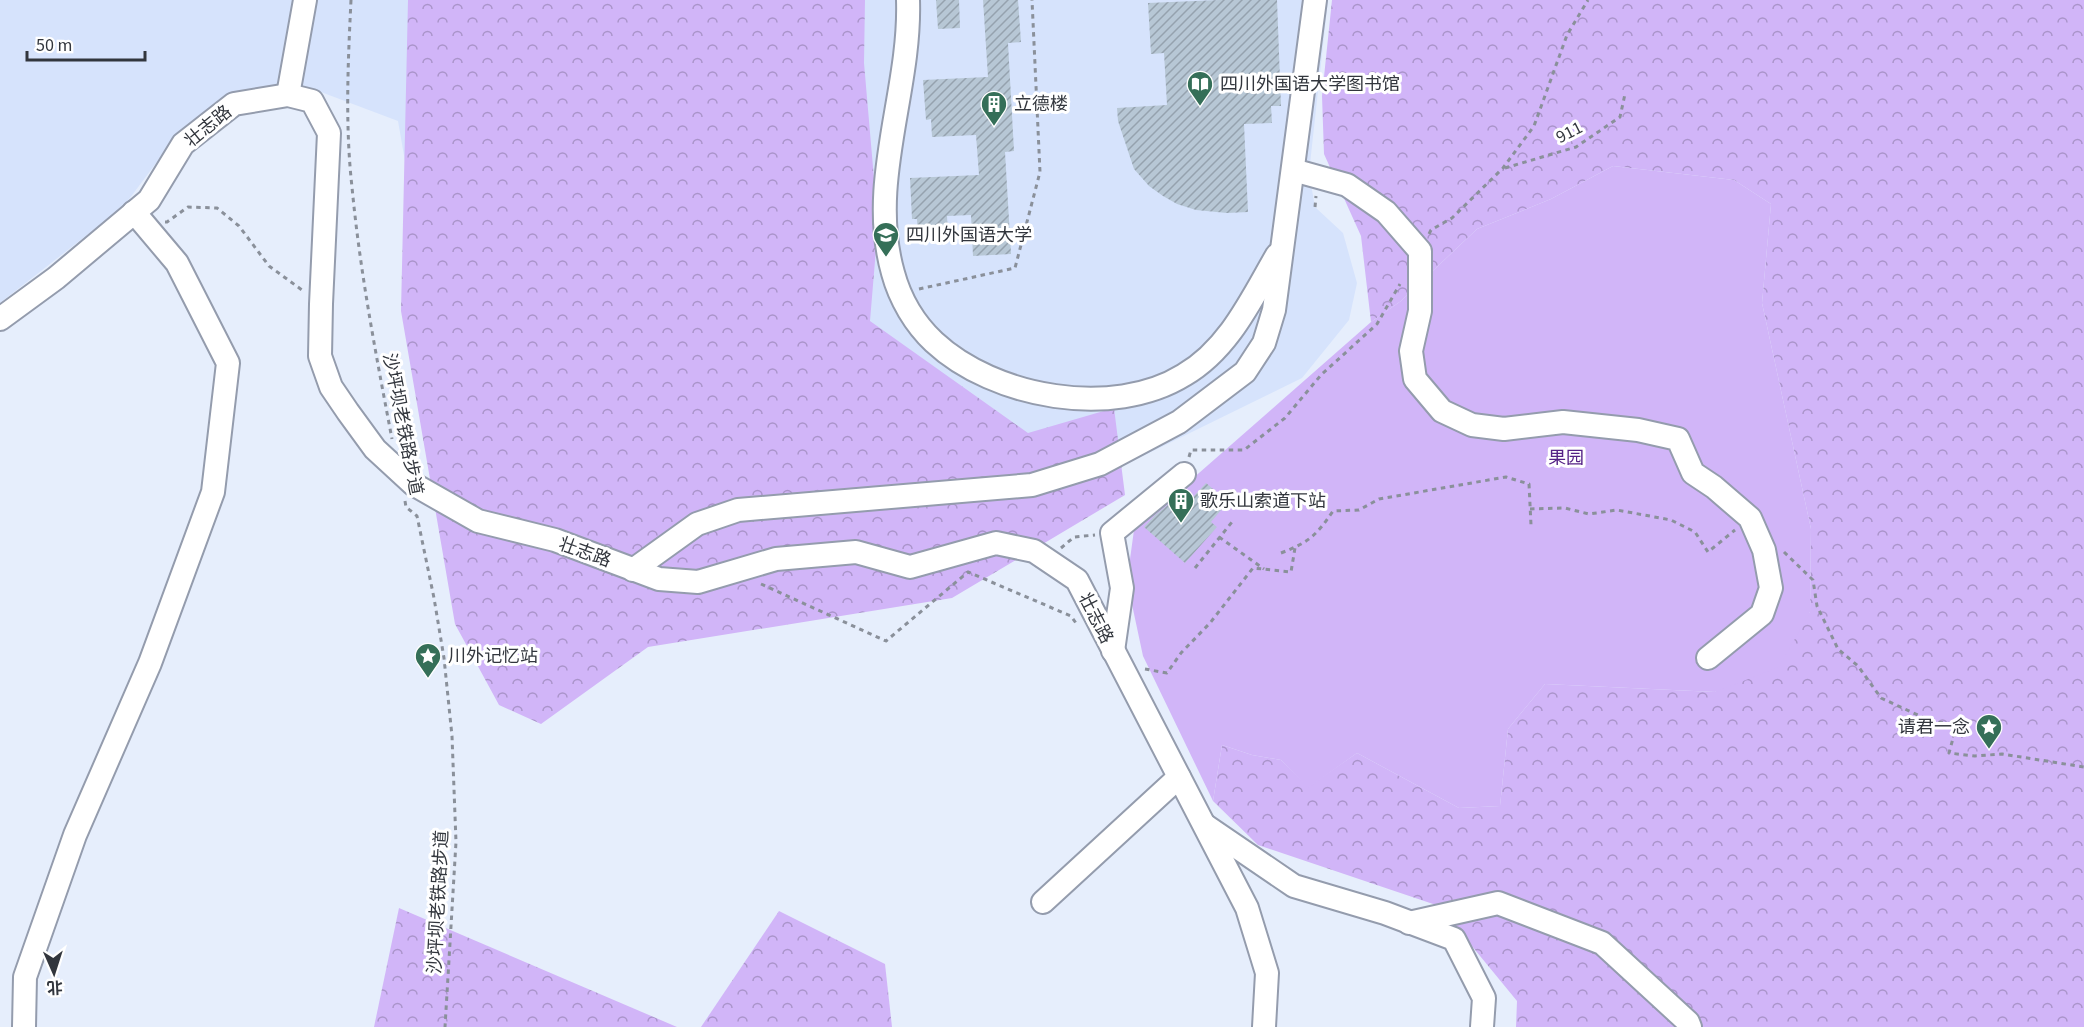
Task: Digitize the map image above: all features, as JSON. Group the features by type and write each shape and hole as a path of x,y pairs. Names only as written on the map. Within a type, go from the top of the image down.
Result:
{"street":[{"path":"288,95 305,0"},
{"path":"908,0 909,24 906,57 886,168 885,223 888,252 899,293 914,319 935,343 962,363 993,379 1056,397 1094,398 1130,395 1157,388 1184,376 1207,358 1226,338 1283,244"},
{"path":"633,570 697,524 738,510 1032,485 1100,464 1179,422 1245,372 1264,343 1271,321 1315,0"},
{"name":"壮志路","path":"0,319 56,278 149,200 183,144 234,104 288,95 312,101 329,133 320,356 331,387 375,449 414,484 477,521 555,540 659,579 698,582 776,559 856,552 910,567 996,543 1034,551 1077,580 1247,908 1267,973 1264,1027"},
{"path":"1293,170 1347,184 1386,212 1420,251 1420,311 1411,351 1415,379 1442,411 1472,425 1504,429 1563,422 1638,430 1678,439 1693,473 1714,487 1750,518 1764,550 1772,588 1762,614 1708,658"},
{"path":"24,1027 26,977 75,835 150,663 213,492 228,363 177,263 134,212"},
{"path":"1113,651 1122,588 1112,533 1184,474"},
{"path":"1043,902 1179,777"},
{"path":"1203,824 1294,886 1384,913 1454,939 1485,998 1482,1027"},
{"path":"1409,923 1498,903 1602,944 1688,1022 1690,1027"}],"path":[{"name":"沙坪坝老铁路步道","path":"351,0 347,86 351,185 368,315 392,440"},
{"path":"899,293 1015,268 1040,172 1032,0"},
{"name":"911","path":"1503,168 1576,147 1620,117 1626,94"},
{"path":"134,212 167,222 188,207 217,208 239,226 269,266 321,304"},
{"name":"沙坪坝老铁路步道","path":"399,471 406,507 417,516 434,598 444,658 452,736 456,842 445,1027"},
{"path":"1281,554 1318,534 1333,511 1359,510 1379,499 1506,477 1529,484 1531,525"},
{"path":"1530,509 1564,508 1589,514 1617,510 1671,520 1695,532 1708,552 1750,518"},
{"path":"1195,568 1232,522"},
{"path":"1062,546 1074,537 1112,533"},
{"path":"1219,537 1266,570"},
{"path":"1778,546 1813,580 1817,606 1838,649 1858,666 1881,698 1933,722 1957,724 1949,753 1975,756 2002,754 2084,767"},
{"path":"1146,669 1167,673 1181,653 1210,623 1253,568 1291,572 1295,548"},
{"path":"749,567 759,583 886,641 968,572 1071,616 1084,634"}],"shaded area":[{"name":"四川外国语大学","path":"0,0 1328,0 1309,173 1315,207 1343,233 1357,283 1349,320 1302,378 1100,477 458,465 398,121 313,89 282,84 231,95 174,139 124,206 0,303"}],"green space":[{"path":"408,0 865,0 864,63 878,225 870,321 1028,433 1114,408 1125,495 952,598 648,647 541,724 499,705 455,624 401,311"},
{"path":"1332,0 2084,0 2084,1027 1516,1027 1517,1001 1439,906 1258,845 1213,801 1222,745 1252,755 1281,760 1308,787 1357,753 1459,808 1500,806 1508,729 1545,684 1715,692 1810,612 1811,529 1762,303 1771,204 1734,180 1613,166 1551,199 1477,229 1401,301 1371,322 1361,236 1324,154 1322,96"},
{"name":"果园","path":"1613,166 1734,180 1771,204 1762,303 1811,529 1810,612 1779,667 1715,692 1545,684 1508,729 1500,806 1459,808 1357,753 1308,788 1281,760 1252,755 1222,745 1213,801 1143,656 1127,581 1134,530 1371,322 1401,301 1477,229 1551,199"},
{"path":"399,908 677,1027 374,1027"},
{"path":"779,911 885,964 892,1027 701,1027"}],"building":[{"path":"936,0 959,0 960,28 938,29"},
{"name":"立德楼","path":"983,0 1018,0 1021,42 1008,43 1014,151 1005,152 1011,254 973,256 971,215 947,216 948,235 918,236 917,219 912,219 910,178 979,175 976,135 932,137 931,119 926,120 923,80 988,77"},
{"name":"四川外国语大学图书馆","path":"1277,0 1281,106 1271,106 1272,123 1244,124 1248,212 1227,213 1196,210 1177,204 1163,196 1149,186 1134,169 1118,121 1117,108 1167,105 1164,53 1151,54 1148,3"},
{"name":"歌乐山索道下站","path":"1206,483 1228,502 1211,522 1217,527 1185,563 1144,527 1174,500 1183,508"}],"place":[{"name":"四川外国语大学图书馆","path":"1200,107"},
{"name":"立德楼","path":"994,127"},
{"name":"四川外国语大学","path":"886,258"},
{"name":"歌乐山索道下站","path":"1181,524"},
{"name":"川外记忆站","path":"428,679"},
{"name":"请君一念","path":"1989,750"}]}
